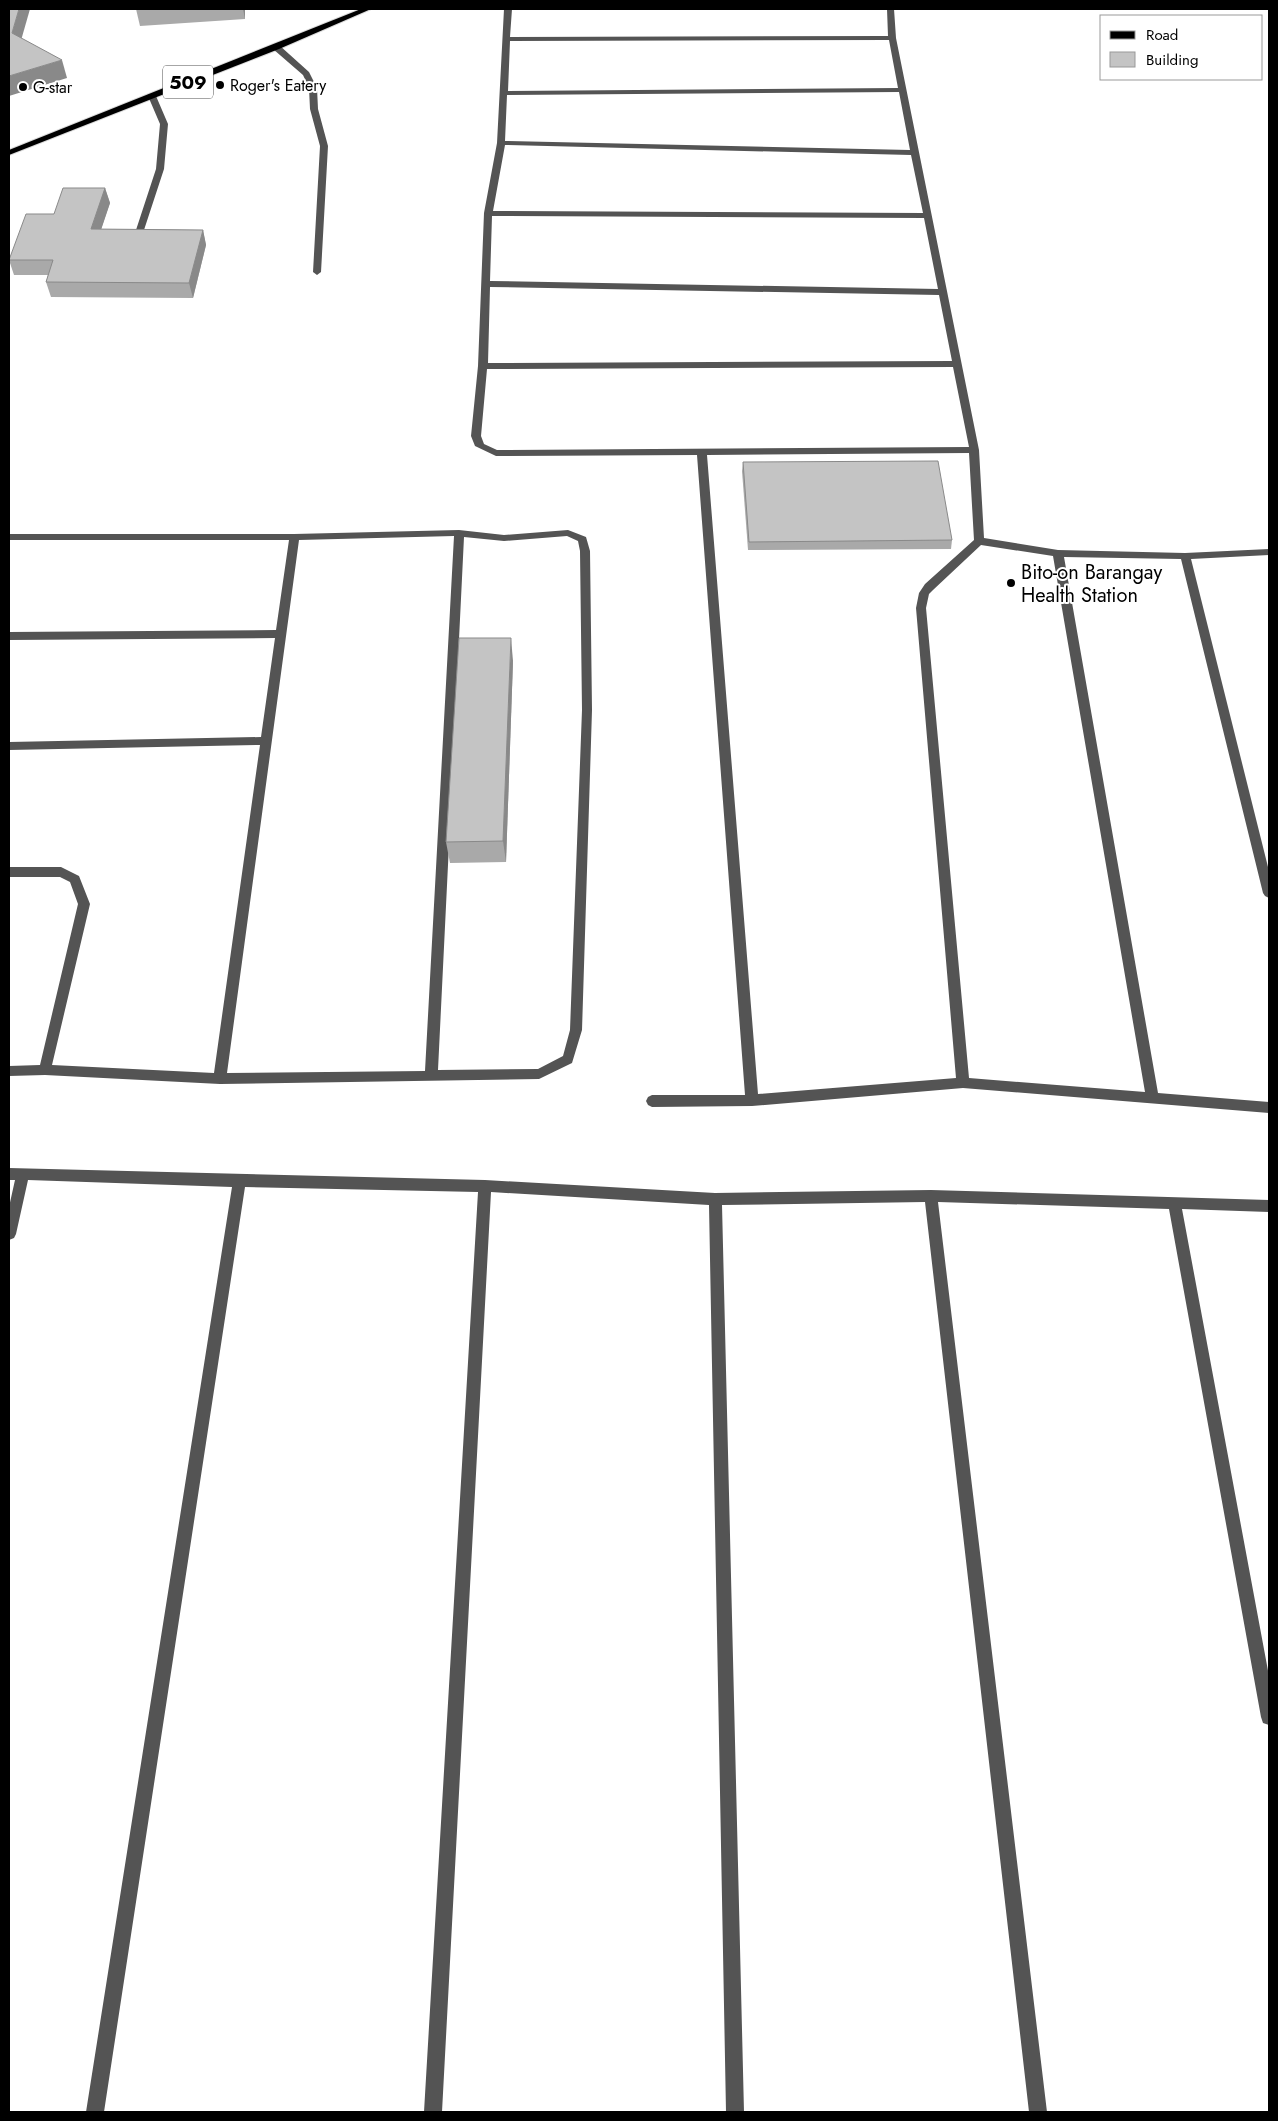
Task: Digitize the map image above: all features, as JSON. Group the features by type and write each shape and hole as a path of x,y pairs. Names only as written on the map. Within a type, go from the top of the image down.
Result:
{"main road":[{"name":"509","path":"9,153 276,47 363,9"}],"street":[{"path":"508,9 501,143 488,213 483,366 476,436 480,446 496,453 974,450"},
{"path":"891,9 892,38 974,450 979,542"},
{"path":"507,39 892,38"},
{"path":"276,47 306,74 314,88 314,109 324,146 317,272"},
{"path":"505,93 902,90"},
{"path":"140,230 160,169 164,124 152,96"},
{"path":"501,143 915,153"},
{"path":"488,213 927,216"},
{"path":"486,284 943,292"},
{"path":"483,366 957,364"},
{"path":"702,453 752,1100"},
{"path":"431,1076 459,533"},
{"path":"9,537 294,537 459,533 504,538 568,533 582,539 585,551 587,710 576,1030 568,1059 539,1074 220,1079 45,1070 9,1071"},
{"path":"220,1079 294,537"},
{"path":"979,542 1058,554 1185,556 1269,552"},
{"path":"963,1083 921,608 924,593 929,587 979,542"},
{"path":"1058,554 1152,1098"},
{"path":"1185,556 1269,893"},
{"path":"9,636 280,634"},
{"path":"9,746 266,741"},
{"path":"9,872 61,872 75,879 84,904 45,1070"},
{"path":"652,1101 752,1100 963,1083 1269,1108"},
{"path":"9,1174 239,1182 485,1186 715,1199 931,1196 1269,1206"},
{"path":"9,1234 23,1174"},
{"path":"95,2112 239,1182"},
{"path":"433,2112 485,1186"},
{"path":"931,1196 1038,2112"},
{"path":"715,1199 735,2112"},
{"path":"1174,1202 1269,1717"}],"building":[{"path":"9,9 19,9 12,33 62,60 9,76"},
{"path":"63,188 105,188 91,229 203,230 189,283 46,282 53,260 9,260 26,214 54,214"},
{"path":"938,461 952,540 749,542 743,462"},
{"path":"459,638 511,638 503,841 446,842"}],"place":[{"name":"Roger's Eatery","path":"220,85"},
{"name":"G-star","path":"23,87"},
{"name":"Bito-on Barangay Health Station","path":"1011,583"}]}
